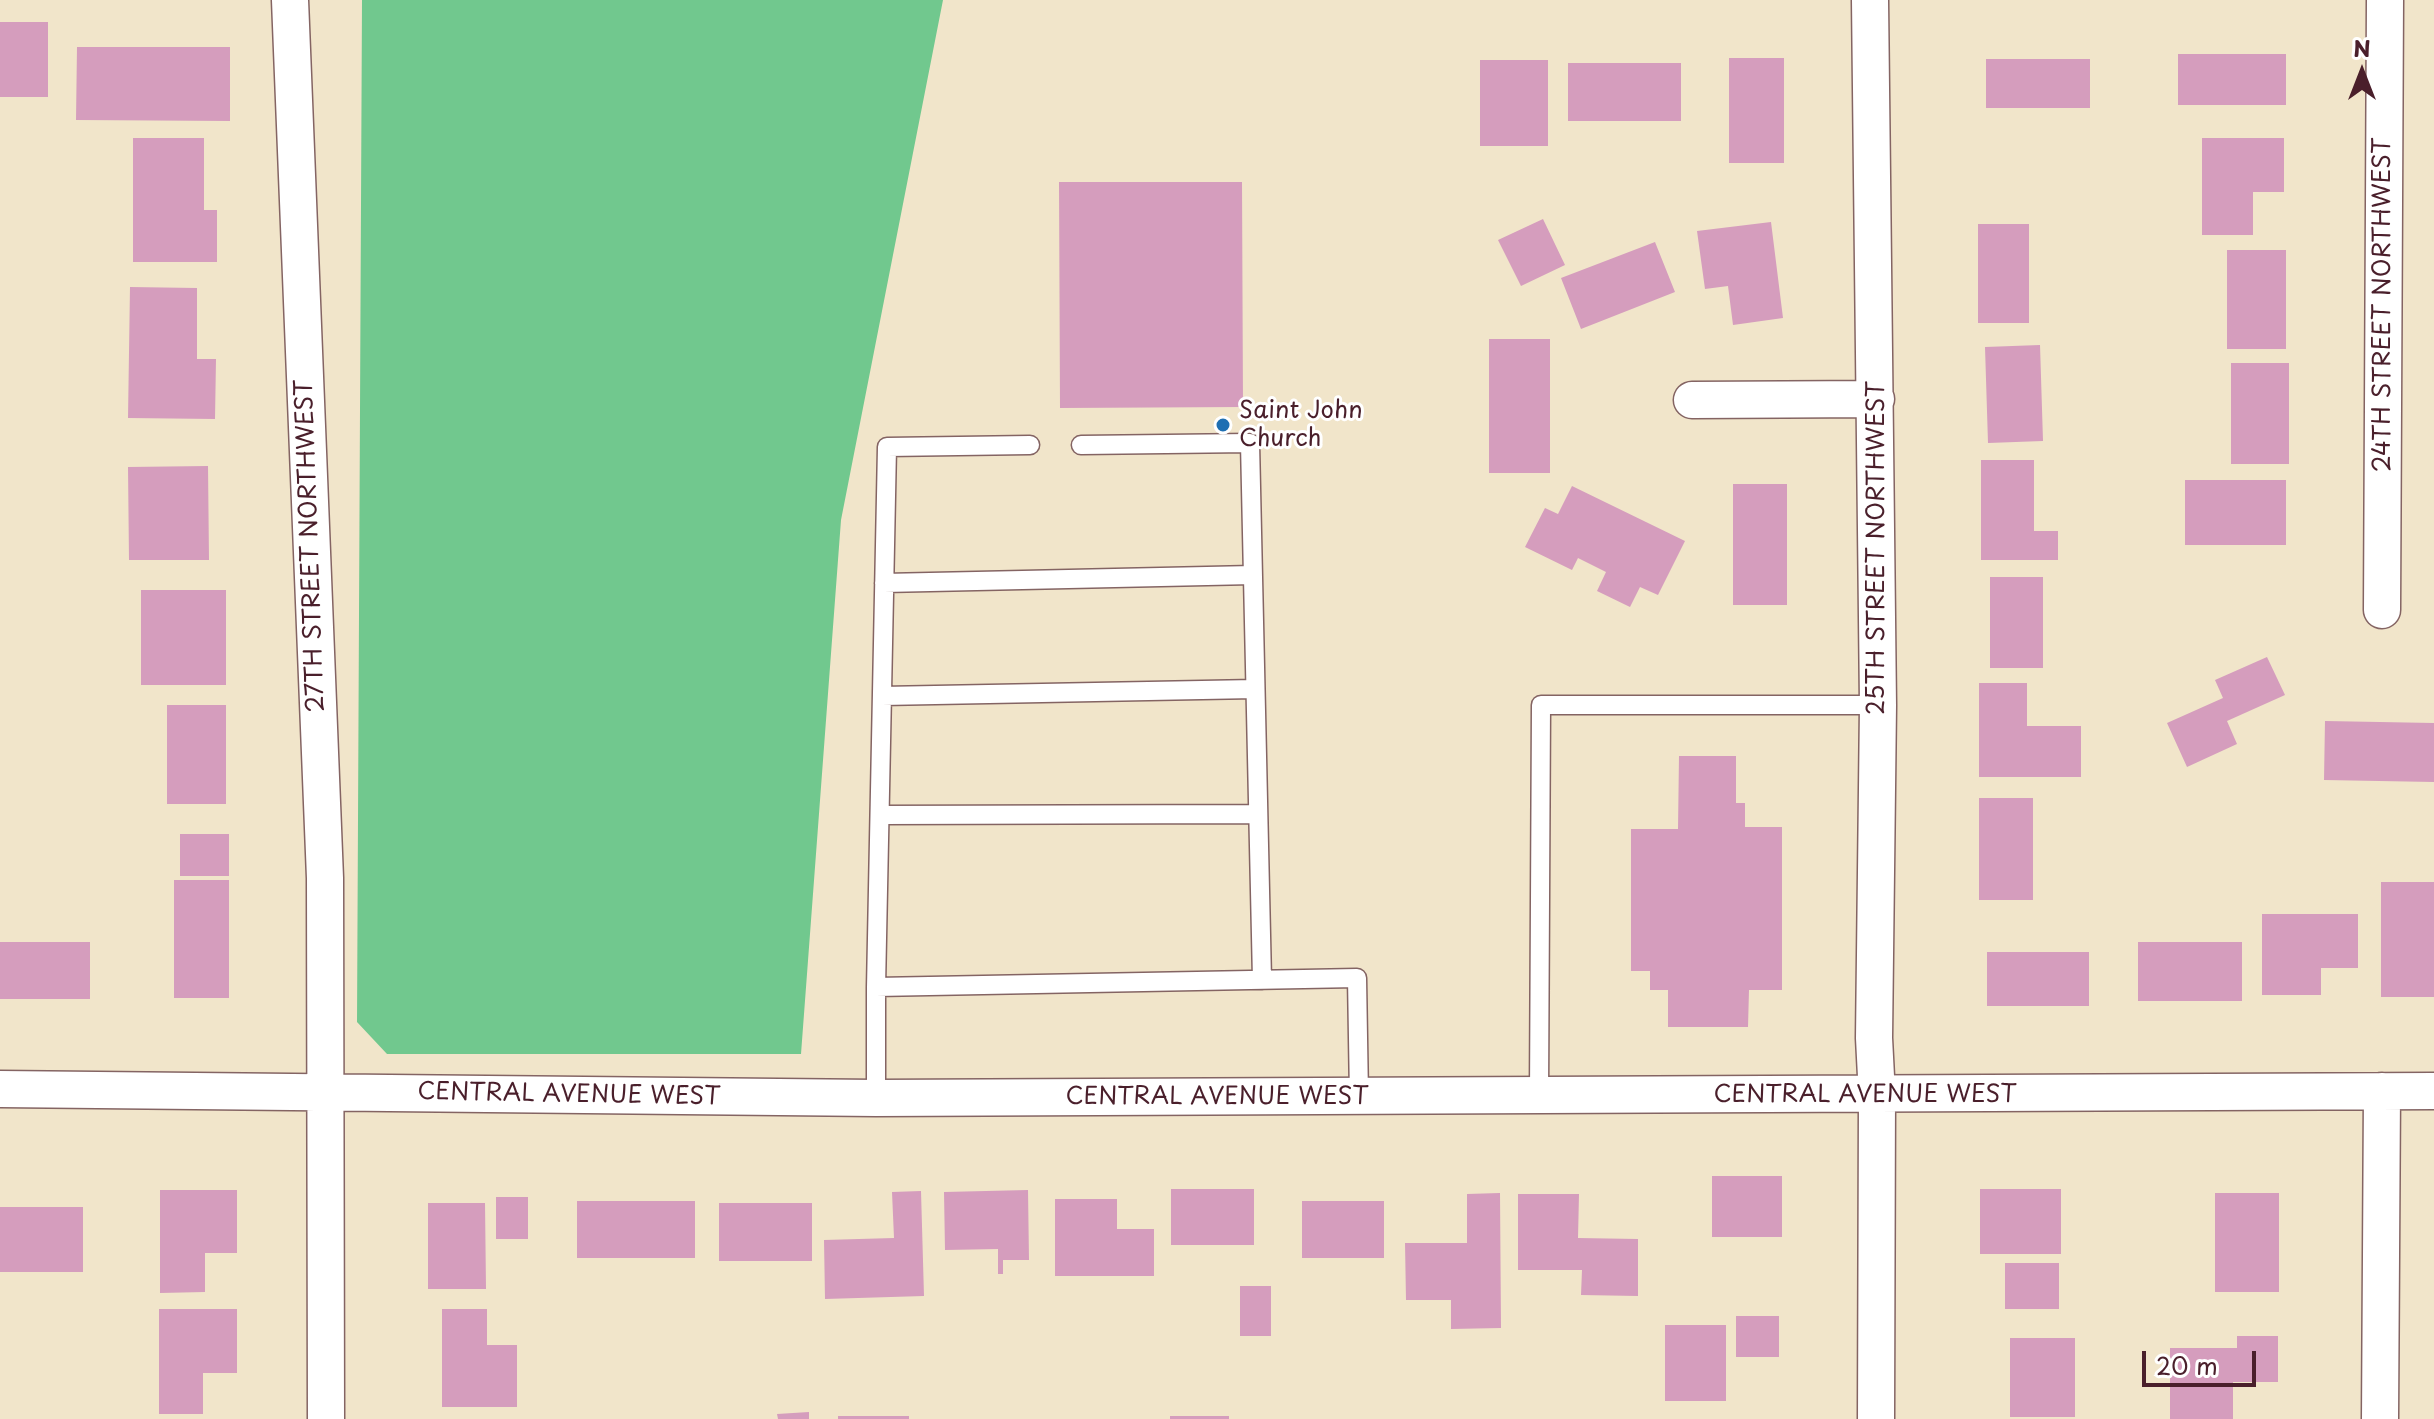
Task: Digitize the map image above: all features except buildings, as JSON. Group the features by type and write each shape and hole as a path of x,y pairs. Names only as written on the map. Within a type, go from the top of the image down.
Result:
{"street":[{"name":"27TH STREET NORTHWEST","path":"290,0 325,878 326,1419"},
{"name":"25TH STREET NORTHWEST","path":"1870,0 1878,705 1874,1038 1877,1096 1876,1419"},
{"name":"24TH STREET NORTHWEST","path":"2382,610 2385,0"},
{"path":"1692,400 1876,399"},
{"name":"CENTRAL AVENUE WEST","path":"0,1089 876,1098 1877,1096 2434,1091"},
{"path":"2380,1419 2382,1091"}],"lane":[{"path":"1081,445 1250,443 1262,980"},
{"path":"876,1098 887,447 1030,445"},
{"path":"884,583 1253,575"},
{"path":"882,696 1255,689"},
{"path":"1539,1095 1541,705 1878,705"},
{"path":"880,815 1258,814"},
{"path":"876,987 1357,978 1359,1097"}],"green space":[{"path":"362,0 943,0 841,520 801,1054 387,1054 357,1022"}],"place":[{"name":"Saint John Church","path":"1223,425"}]}
